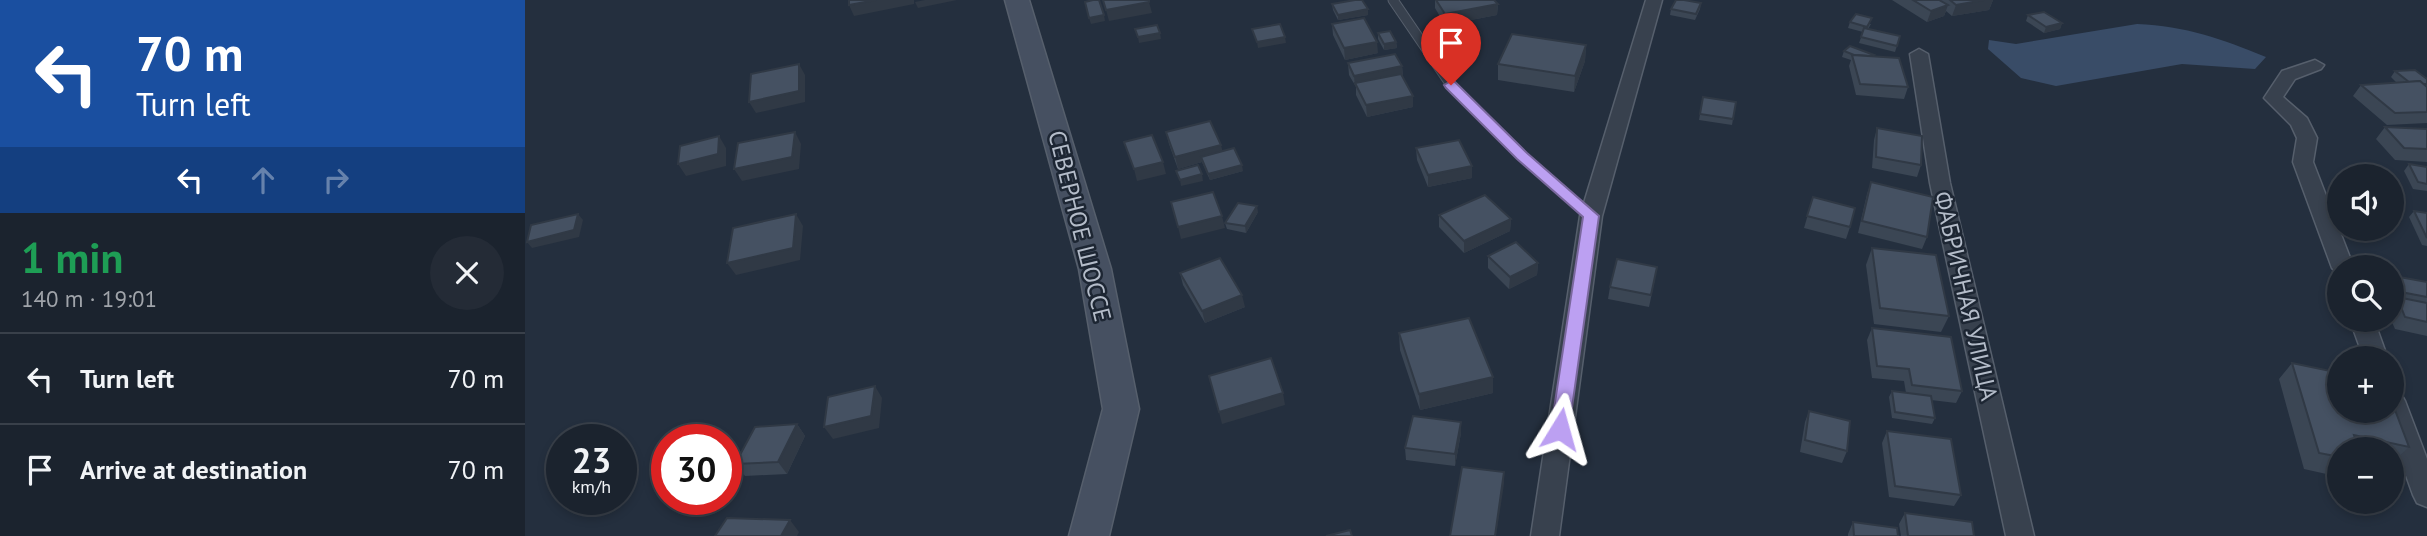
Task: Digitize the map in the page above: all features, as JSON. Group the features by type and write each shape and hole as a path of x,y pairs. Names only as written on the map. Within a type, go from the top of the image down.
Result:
{"main road":[{"name":"СЕВЕРНОЕ ШОССЕ","path":"1017,0 1095,269 1121,409 1089,536"}],"street":[{"path":"1545,536 1591,216 1654,0"},
{"name":"ФАБРИЧНАЯ УЛИЦА","path":"1919,54 1940,183 2020,536"},
{"path":"2315,65 2294,68 2278,85 2273,98 2300,122 2307,138 2303,162 2338,255"},
{"path":"2400,423 2427,495"}],"lane":[{"path":"1393,0 1451,85 1522,156 1591,216"}],"water":[{"path":"2137,24 2172,27 2203,34 2266,57 2255,69 2182,64 2056,86 2021,78 1988,49 1989,40 2016,44"}],"building":[{"path":"849,0 876,0 849,5"},
{"path":"1099,0 1104,15 1089,18 1085,2"},
{"path":"1103,0 1149,0 1149,2 1106,10"},
{"path":"1362,0 1368,9 1338,15 1332,4"},
{"path":"1436,0 1494,0 1498,4 1445,14"},
{"path":"1676,0 1701,3 1696,14 1671,9"},
{"path":"1913,0 1939,0 1948,5 1931,11"},
{"path":"1950,0 1984,0 1956,5"},
{"path":"2044,12 2062,23 2046,27 2028,15"},
{"path":"1856,14 1872,18 1867,27 1850,22"},
{"path":"1364,18 1377,42 1344,48 1332,24"},
{"path":"1280,24 1285,37 1257,42 1252,29"},
{"path":"1157,25 1160,33 1138,37 1135,29"},
{"path":"1864,28 1900,36 1897,46 1861,37"},
{"path":"1390,31 1396,42 1384,44 1378,33"},
{"path":"1512,34 1586,45 1575,76 1498,64"},
{"path":"1850,46 1874,55 1854,55 1844,51"},
{"path":"1395,54 1402,66 1354,76 1348,63"},
{"path":"1852,55 1899,58 1908,87 1860,84"},
{"path":"799,64 799,91 749,102 751,74"},
{"path":"2415,70 2427,79 2427,84 2420,81 2409,82 2395,71"},
{"path":"1401,74 1413,96 1366,105 1355,83"},
{"path":"2420,81 2427,87 2427,112 2395,113 2361,85"},
{"path":"1703,97 1736,102 1733,119 1700,114"},
{"path":"1210,121 1221,145 1175,157 1166,132"},
{"path":"2385,127 2427,129 2427,149 2404,148"},
{"path":"1877,128 1922,136 1921,165 1876,157"},
{"path":"795,132 792,157 734,169 738,143"},
{"path":"1152,135 1163,162 1134,169 1124,142"},
{"path":"719,136 718,154 678,164 680,146"},
{"path":"1459,140 1472,166 1428,175 1416,148"},
{"path":"1234,148 1242,165 1208,174 1201,157"},
{"path":"2409,164 2427,167 2427,184 2418,182"},
{"path":"1198,165 1202,174 1180,180 1176,171"},
{"path":"1871,182 1933,197 1927,237 1862,221"},
{"path":"1213,192 1222,216 1178,227 1171,202"},
{"path":"1485,195 1511,219 1464,241 1439,215"},
{"path":"1813,197 1855,208 1850,227 1807,216"},
{"path":"1238,203 1257,206 1245,226 1225,223"},
{"path":"2414,211 2427,213 2427,238"},
{"path":"578,214 574,230 527,242 531,225"},
{"path":"796,214 793,248 727,263 733,228"},
{"path":"1516,242 1538,263 1510,277 1488,256"},
{"path":"1872,248 1936,255 1949,316 1880,308"},
{"path":"1220,258 1242,295 1202,311 1180,273"},
{"path":"1617,259 1657,267 1651,295 1610,287"},
{"path":"2404,278 2427,282 2427,297 2404,293"},
{"path":"2404,298 2427,303 2427,322 2405,317"},
{"path":"1469,318 1493,377 1419,394 1399,333"},
{"path":"1872,328 1951,337 1962,391 1912,385 1909,369 1877,366"},
{"path":"1271,358 1283,393 1219,412 1209,376"},
{"path":"2292,363 2327,370 2327,423 2400,423 2409,447 2404,446 2404,437 2354,435 2355,437 2327,437 2327,455 2319,453"},
{"path":"875,386 871,416 824,427 828,397"},
{"path":"1892,391 1931,396 1935,418 1895,412"},
{"path":"1809,411 1850,421 1847,451 1805,440"},
{"path":"1413,416 1461,422 1455,454 1405,448"},
{"path":"797,424 778,462 742,464 742,451 755,427"},
{"path":"1887,431 1951,439 1961,495 1895,486"},
{"path":"1462,467 1504,472 1495,536 1450,536"},
{"path":"1905,513 1972,522 1974,536 1908,536"},
{"path":"727,518 790,520 781,536 715,536"},
{"path":"1853,522 1897,528 1898,536 1854,536"},
{"path":"1350,530 1352,536 1326,536"}],"route":[{"path":"1451,85 1522,156 1591,216 1560,429"}]}
